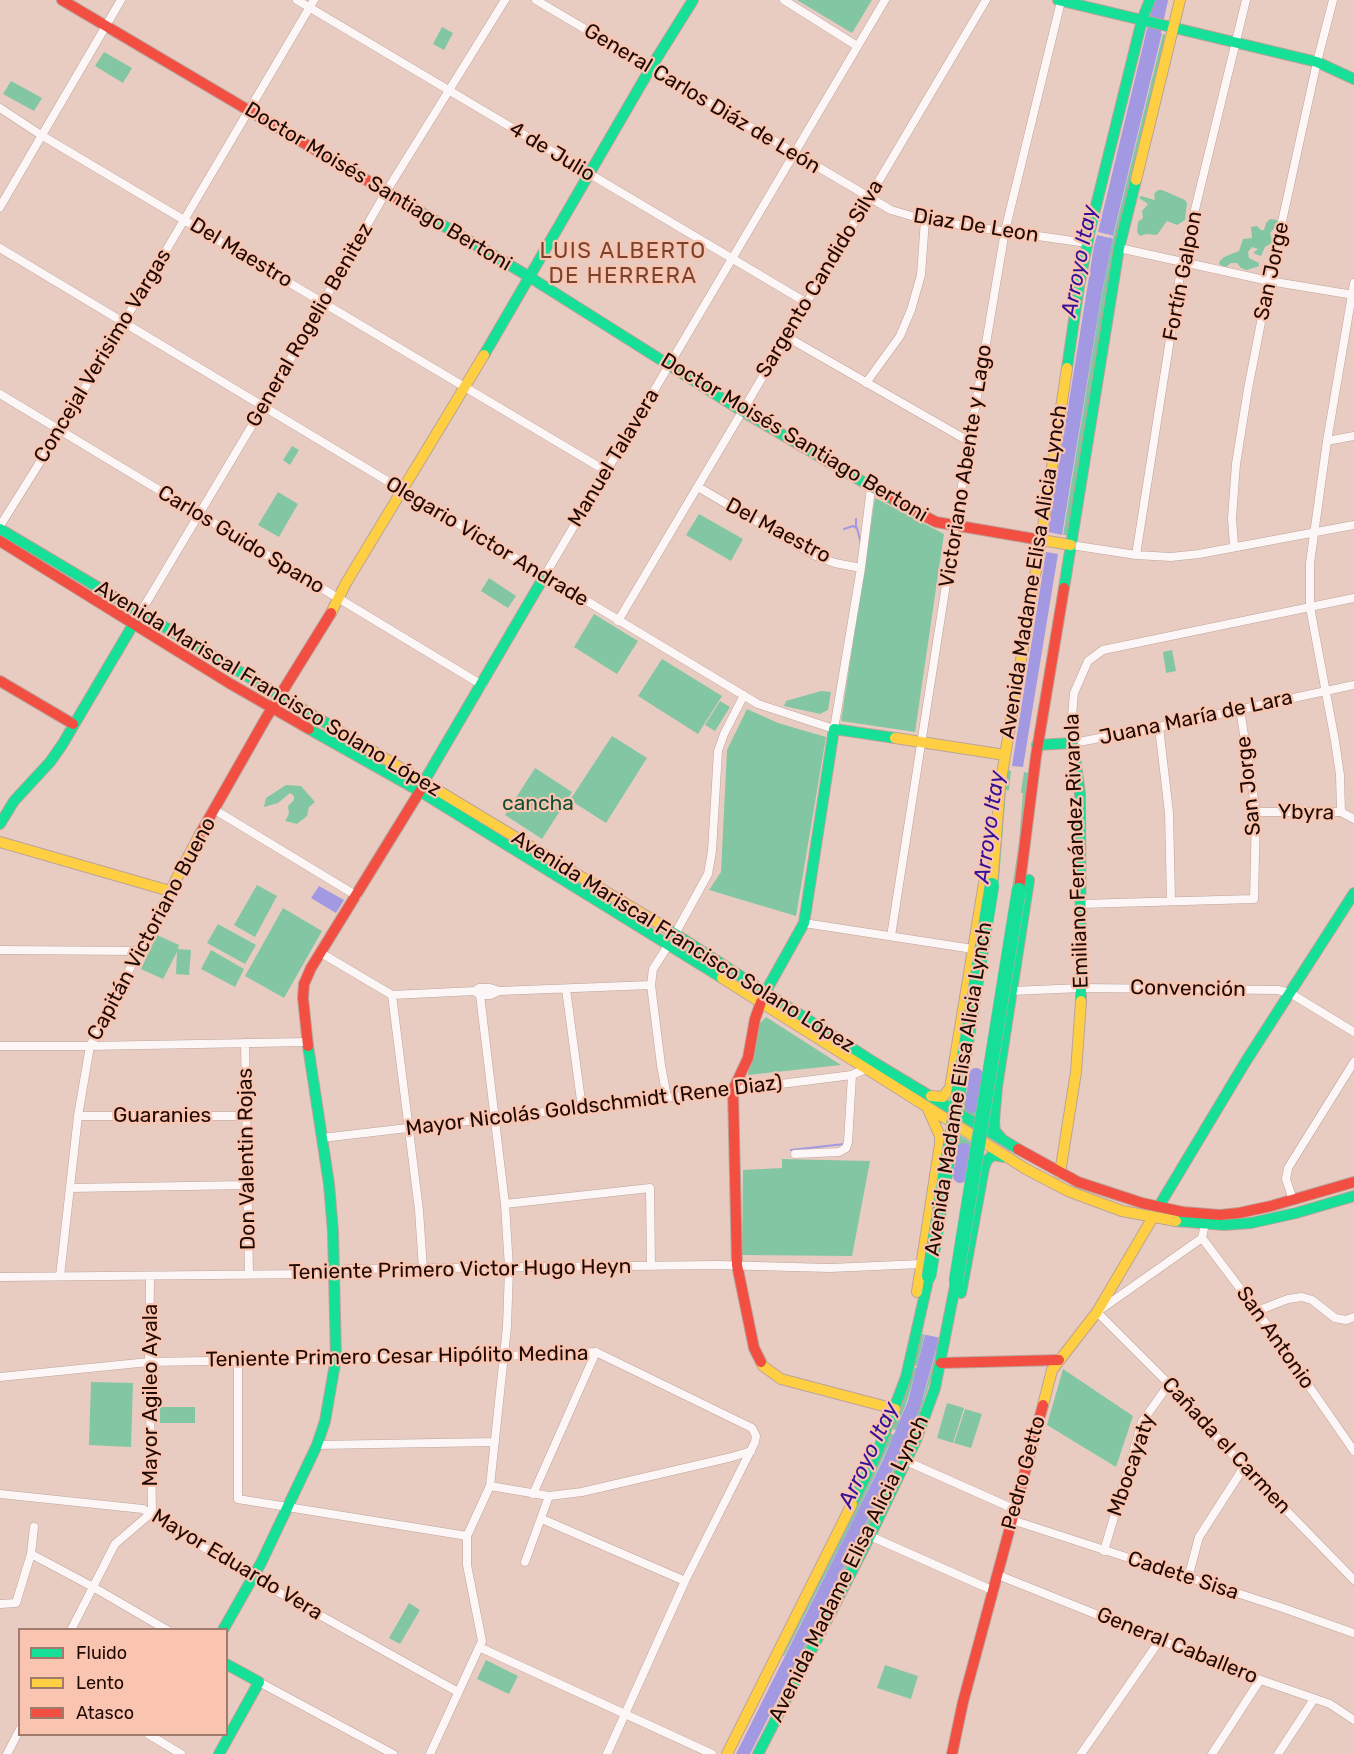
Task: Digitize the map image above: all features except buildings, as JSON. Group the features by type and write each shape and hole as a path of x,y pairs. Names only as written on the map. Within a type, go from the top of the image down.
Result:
{"main road":[{"name":"Doctor Moisés Santiago Bertoni","path":"62,0 528,276 742,411 871,488 936,522 1066,544"},
{"name":"Capitán Victoriano Bueno","path":"170,891 180,869 276,702 465,388 528,276 693,0"},
{"path":"1060,0 1317,62 1354,79"},
{"name":"Avenida Madame Elisa Alicia Lynch","path":"728,1754 868,1474 895,1409 918,1329 929,1276 992,885 1000,786 1043,540 1079,286 1150,0"},
{"name":"Avenida Madame Elisa Alicia Lynch","path":"758,1754 906,1461 929,1406 940,1363 956,1281 1019,890 1066,544 1119,248 1170,27 1180,0"},
{"name":"Avenida Mariscal Francisco Solano López","path":"0,527 137,619"},
{"name":"Avenida Mariscal Francisco Solano López","path":"0,541 422,787 764,997 929,1095 1008,1158 1068,1191 1122,1211 1156,1212"},
{"name":"Manuel Talavera","path":"224,1628 253,1578 316,1445 325,1421 336,1358 333,1232 322,1138 307,1042 304,984 545,575"},
{"path":"0,824 14,801 51,762 137,619"},
{"path":"0,681 73,724"},
{"path":"834,729 804,924 764,997 755,1019 748,1058 733,1090 737,1265 754,1348 759,1360 767,1370 781,1378 895,1409"},
{"name":"Olegario Victor Andrade","path":"834,729 1005,755"},
{"name":"Juana María de Lara","path":"1037,745 1073,743"},
{"name":"Emiliano Fernández Rivarola","path":"1060,1173 1076,1072 1082,988 1080,794 1073,743"},
{"path":"929,1095 943,1097 950,1088 1000,786"},
{"path":"1004,1142 997,1135 994,1122 1000,1058 1029,877 1028,825"},
{"path":"0,842 170,891"},
{"name":"Pedro Getto","path":"952,1754 963,1702 1052,1370 1097,1312 1246,1061 1354,893"},
{"name":"Avenida Mariscal Francisco Solano López","path":"764,997 866,1069 928,1109 1004,1142 1060,1173 1156,1212"},
{"path":"918,1329 915,1317 921,1264 940,1144 940,1136 928,1109"},
{"path":"946,1334 961,1293 984,1168 987,1160 993,1155 1008,1158"},
{"path":"1156,1212 1220,1215 1239,1213 1354,1182"},
{"path":"1156,1212 1204,1224 1251,1223 1354,1196"},
{"path":"940,1363 1059,1360"},
{"path":"219,1754 259,1682 228,1665"}],"street":[{"path":"0,207 122,0"},
{"name":"4 de Julio","path":"297,0 312,4 448,90 807,303"},
{"name":"General Rogelio Benitez","path":"137,619 263,407 322,301 448,90 505,0"},
{"name":"General Carlos Diáz de León","path":"536,0 869,198"},
{"path":"784,0 857,46"},
{"name":"Manuel Talavera","path":"545,575 885,0"},
{"name":"Sargento Candido Silva","path":"618,621 986,0"},
{"name":"Victoriano Abente y Lago","path":"891,936 955,527 1005,231 1060,0"},
{"name":"Fortín Galpon","path":"1136,555 1182,263 1246,0"},
{"name":"San Jorge","path":"1234,546 1232,518 1236,464 1269,281 1317,62 1333,0"},
{"name":"Concejal Verisimo Vargas","path":"0,527 60,430 312,4"},
{"name":"Del Maestro","path":"0,108 41,135 606,471"},
{"name":"Diaz De Leon","path":"869,198 891,210 925,220 1088,243"},
{"path":"866,383 900,336 911,310 921,275 925,220"},
{"name":"Olegario Victor Andrade","path":"0,248 758,704 834,729"},
{"path":"1119,248 1269,281 1352,294"},
{"path":"1341,812 1340,775 1327,690 1310,607 1310,563 1327,441 1354,283"},
{"path":"787,337 970,442"},
{"name":"Carlos Guido Spano","path":"0,394 482,685"},
{"path":"1327,441 1354,436"},
{"name":"Del Maestro","path":"698,487 816,556 835,563 861,568"},
{"path":"834,729 861,568 871,488"},
{"path":"1066,544 1156,557 1185,555 1354,525"},
{"name":"Emiliano Fernández Rivarola","path":"1073,743 1071,727 1074,693 1086,664 1103,650 1354,598"},
{"name":"Juana María de Lara","path":"1073,743 1354,685"},
{"path":"667,1098 651,985 653,969 708,874 712,851 718,751 723,734 744,695"},
{"name":"San Jorge","path":"1171,901 1254,899 1256,812 1240,709"},
{"path":"1081,904 1171,901 1169,813 1159,727"},
{"path":"215,810 357,896"},
{"name":"Ybyra","path":"1256,812 1341,812 1354,819"},
{"name":"Capitán Victoriano Bueno","path":"60,1276 78,1116 90,1046 170,891"},
{"path":"804,924 973,949"},
{"path":"0,950 138,951"},
{"path":"321,953 392,995 477,993"},
{"path":"430,1754 482,1641 467,1564 467,1536 490,1486 504,1356 509,1268 505,1204 477,993 479,988 499,991 651,985"},
{"name":"Convención","path":"1011,991 1082,988 1278,990 1290,993 1354,1032"},
{"path":"567,989 582,1108"},
{"path":"392,995 419,1210 423,1269"},
{"path":"0,1046 307,1042"},
{"name":"Don Valentin Rojas","path":"245,1043 249,1274"},
{"path":"1293,1200 1286,1179 1288,1168 1354,1062"},
{"name":"Mayor Nicolás Goldschmidt (Rene Diaz)","path":"322,1138 852,1075 866,1069"},
{"path":"795,1154 839,1152 846,1148 852,1075"},
{"name":"Guaranies","path":"78,1116 246,1116"},
{"path":"70,1188 247,1185"},
{"path":"505,1204 650,1188 651,1266"},
{"path":"1097,1312 1202,1238 1204,1224"},
{"name":"San Antonio","path":"1202,1238 1257,1311 1354,1451"},
{"name":"Teniente Primero Victor Hugo Heyn","path":"0,1277 315,1274 347,1269 737,1265 830,1268 921,1264"},
{"name":"Mayor Agileo Ayala","path":"72,1628 115,1544 152,1510 150,1277"},
{"path":"1257,1311 1288,1299 1302,1297 1312,1300 1340,1320 1354,1317"},
{"name":"Cañada el Carmen","path":"1097,1312 1169,1384 1244,1467 1354,1580"},
{"path":"533,1494 596,1352"},
{"name":"Teniente Primero Cesar Hipólito Medina","path":"0,1377 149,1362 504,1356 596,1352 752,1428 756,1436 751,1450"},
{"path":"238,1361 238,1499 467,1536"},
{"name":"Mbocayaty","path":"1104,1551 1142,1422 1169,1384"},
{"path":"316,1445 495,1442"},
{"path":"490,1486 549,1496 582,1492 732,1457 751,1450"},
{"path":"606,1754 685,1581 751,1450"},
{"name":"Cadete Sisa","path":"906,1461 1013,1515 1104,1551 1283,1608 1353,1633"},
{"path":"1188,1578 1199,1537 1244,1467"},
{"name":"Mayor Eduardo Vera","path":"0,1494 143,1509 253,1578 458,1692"},
{"path":"525,1563 549,1496"},
{"path":"542,1519 685,1581"},
{"path":"0,1604 16,1603 31,1554 34,1527"},
{"path":"870,1536 994,1591"},
{"path":"31,1554 165,1628"},
{"name":"General Caballero","path":"998,1575 1260,1680 1330,1704 1354,1720"},
{"path":"1081,1754 1160,1640"},
{"path":"479,1647 712,1754"},
{"path":"1212,1754 1260,1680"},
{"path":"259,1682 393,1754"},
{"path":"1278,1754 1314,1699"},
{"path":"7,1754 18,1733"},
{"path":"151,1736 181,1754"}],"green space":[{"path":"797,0 872,0 852,33"},
{"path":"442,27 453,33 444,50 433,44"},
{"path":"1163,34 1167,35 1067,535 1063,535 1102,293 1113,238"},
{"path":"104,52 132,68 123,83 95,66"},
{"path":"11,81 42,98 34,111 3,94"},
{"path":"1158,190 1185,200 1187,203 1185,220 1177,225 1167,221 1157,235 1140,236 1137,232 1138,222 1143,218 1142,211 1148,204 1139,198 1141,196 1155,200 1154,194"},
{"path":"1270,219 1277,220 1278,224 1270,233 1273,242 1265,247 1261,256 1253,253 1258,249 1252,247 1248,252 1249,258 1259,263 1259,266 1247,270 1241,268 1237,263 1231,263 1226,267 1220,265 1219,262 1224,257 1239,251 1243,239 1252,238 1251,227 1257,226 1264,230"},
{"path":"292,446 299,450 290,465 283,460"},
{"path":"278,492 298,504 279,537 258,525"},
{"path":"875,498 944,534 915,732 841,721"},
{"path":"699,514 743,539 731,561 686,535"},
{"path":"489,578 516,596 508,608 481,591"},
{"path":"594,614 638,641 617,674 574,647"},
{"path":"1172,650 1176,671 1166,673 1163,652"},
{"path":"662,659 722,696 698,734 638,696"},
{"path":"821,691 831,692 828,710 820,714 784,706 786,701"},
{"path":"720,701 730,707 715,731 705,725"},
{"path":"747,709 778,723 826,737 796,916 709,890 721,872 727,750"},
{"path":"612,736 647,758 606,823 570,800"},
{"name":"cancha","path":"535,768 572,792 542,839 505,815"},
{"path":"1008,770 1011,771 1008,798 1019,804 1024,772 1029,773 1020,856 977,1120 962,1110"},
{"path":"286,785 301,786 315,802 309,807 307,816 297,824 285,821 289,814 288,806 294,800 294,796 290,793 278,803 264,807 266,798"},
{"path":"257,885 277,896 255,937 234,925"},
{"path":"283,908 322,931 284,998 245,976"},
{"path":"218,924 256,945 245,964 207,943"},
{"path":"157,935 179,945 178,949 191,950 189,975 176,974 177,952 163,979 141,969"},
{"path":"211,950 244,969 235,987 201,969"},
{"path":"766,1017 841,1065 748,1075 759,1024"},
{"path":"958,1134 974,1144 937,1360 912,1437 909,1436 936,1352 934,1295 917,1366 913,1366"},
{"path":"782,1159 870,1161 852,1256 742,1255 743,1170 782,1168"},
{"path":"913,1367 917,1368 907,1401 896,1430 892,1429"},
{"path":"1063,1369 1133,1416 1116,1467 1047,1425"},
{"path":"91,1382 133,1383 131,1447 89,1445"},
{"path":"947,1403 964,1408 953,1443 937,1438"},
{"path":"160,1407 195,1407 195,1423 160,1423"},
{"path":"965,1409 982,1414 971,1448 954,1443"},
{"path":"890,1433 894,1435 784,1656 782,1655"},
{"path":"907,1442 909,1443 797,1674 792,1671"},
{"path":"409,1603 420,1610 400,1644 389,1638"},
{"path":"486,1660 518,1676 509,1694 477,1679"},
{"path":"885,1665 918,1676 911,1699 877,1688"}],"shaded area":[{"path":"1147,29 1162,33 1113,236 1098,232"},
{"path":"1097,235 1110,238 1111,235 1113,239 1102,292 1062,535 1048,532 1094,246"},
{"path":"1046,552 1058,554 1023,767 1012,766"},
{"path":"319,886 344,900 336,913 311,898"},
{"path":"970,1160 936,1350 921,1404 908,1439 750,1754 736,1754 883,1460 908,1401"}],"pier":[{"path":"1006,790 1023,793 1019,842 980,1098 978,1099 967,1094 966,1091 999,880"},
{"path":"953,1155 971,1157 941,1338 922,1334"}],"waterway":[{"name":"Arroyo Itay","path":"1150,49 1161,0"},
{"path":"856,519 856,528"},
{"path":"844,529 853,526 857,528 861,544"},
{"name":"Arroyo Itay","path":"972,1106 976,1075"},
{"path":"791,1150 844,1144"},
{"name":"Arroyo Itay","path":"960,1176 964,1150"}],"traffic: fast":[{"path":"484,355 650,69 693,0"},
{"path":"1058,0 1317,62 1354,79"},
{"path":"1067,368 1090,230 1142,20 1150,0"},
{"path":"1064,588 1119,248 1136,180"},
{"path":"407,204 528,276 742,411 894,500"},
{"path":"0,529 336,729"},
{"path":"420,791 545,575"},
{"path":"0,824 14,801 50,762 62,745 134,623"},
{"path":"309,729 421,792 722,978"},
{"path":"766,991 804,923 834,729 895,738"},
{"path":"1037,745 1073,743 1080,794 1081,1001"},
{"path":"1001,1138 995,1131 994,1122 997,1087 1029,880"},
{"path":"929,1276 992,885"},
{"path":"956,1281 1019,890"},
{"path":"1159,1206 1246,1061 1354,893"},
{"path":"666,928 875,1063 1018,1149"},
{"path":"224,1628 261,1563 317,1445 325,1421 336,1358 333,1232 329,1184 308,1046"},
{"path":"961,1293 984,1168 987,1160 993,1155 1005,1157"},
{"path":"1176,1221 1224,1225 1251,1223 1354,1196"},
{"path":"852,1504 877,1453 906,1377 929,1276"},
{"path":"758,1754 870,1536 916,1440 935,1388 956,1281"},
{"path":"219,1754 259,1682 228,1665"}],"traffic: slow":[{"path":"1136,180 1180,0"},
{"path":"331,613 346,583 484,355"},
{"path":"992,885 1000,786 1067,368"},
{"path":"1041,540 1071,545"},
{"path":"336,729 666,928"},
{"path":"895,738 1005,755"},
{"path":"0,842 170,891 200,834"},
{"path":"931,1096 943,1097 950,1088 986,871"},
{"path":"722,978 1026,1169 1068,1191 1122,1211 1176,1221"},
{"path":"1060,1173 1076,1072 1081,1001"},
{"path":"917,1292 940,1144 940,1136 928,1109"},
{"path":"1043,1405 1052,1370 1097,1312 1153,1217"},
{"path":"761,1362 781,1379 895,1409"},
{"path":"727,1754 852,1504"}],"traffic: jam":[{"path":"62,0 407,204"},
{"path":"894,500 936,522 1041,540"},
{"path":"0,541 229,683 309,729"},
{"path":"1019,890 1036,756 1064,588"},
{"path":"200,834 266,718 331,613"},
{"path":"0,681 73,724"},
{"path":"308,1046 303,998 304,984 311,968 420,791"},
{"path":"761,1002 755,1019 748,1058 733,1090 737,1265 754,1348 761,1362"},
{"path":"1018,1149 1078,1182 1142,1203 1183,1212 1220,1215 1239,1213 1354,1182"},
{"path":"941,1363 1059,1360"},
{"path":"952,1754 963,1702 1043,1405"}],"district":[{"name":"LUIS ALBERTO DE HERRERA","path":"623,264"}]}
